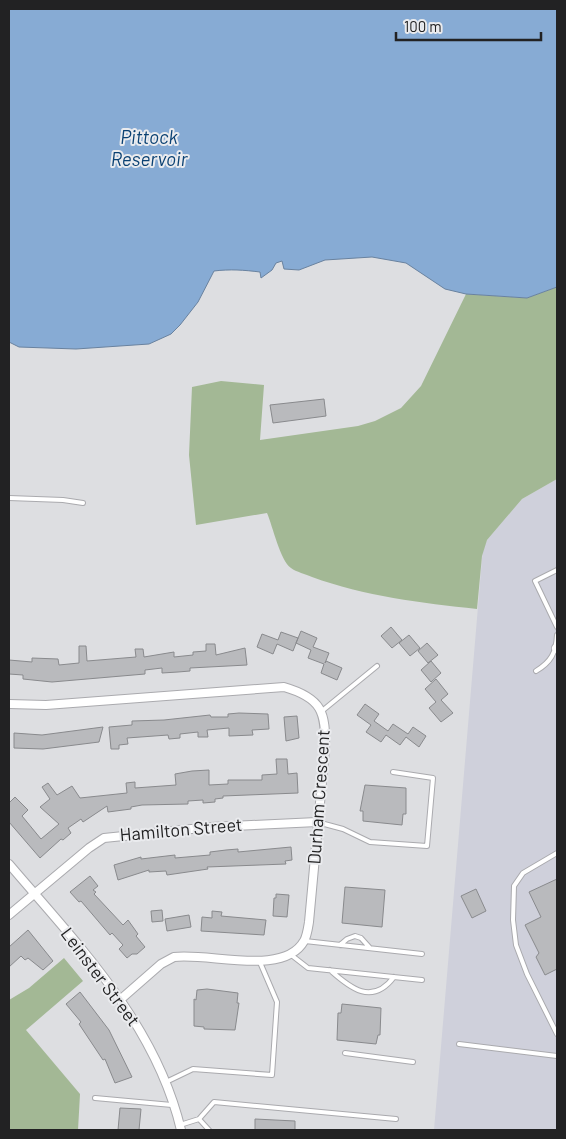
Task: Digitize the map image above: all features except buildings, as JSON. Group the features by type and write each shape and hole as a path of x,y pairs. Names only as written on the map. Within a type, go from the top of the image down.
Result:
{"street":[{"name":"Durham Crescent","path":"9,704 46,705 284,687 309,697 322,711 326,725 309,922 305,941"},
{"name":"Hamilton Street","path":"9,915 89,848 110,836 211,827 318,822"},
{"name":"Leinster Street","path":"9,864 121,999 148,1042 166,1082 180,1127"},
{"path":"121,999 161,964 174,957 260,960 290,954 305,941"}],"lane":[{"path":"9,498 64,500 83,503"},
{"path":"557,570 536,581 557,627"},
{"path":"536,671 548,664 557,649 557,635"},
{"path":"322,711 377,666"},
{"path":"318,822 343,829 370,842 427,846 433,778 393,772"},
{"path":"557,853 523,872 514,886 516,945 527,974 557,1034"},
{"path":"340,945 355,936 371,948"},
{"path":"305,941 422,954"},
{"path":"290,954 308,968 422,980"},
{"path":"166,1082 193,1069 272,1076 277,1002 260,960"},
{"path":"330,970 347,985 363,992 379,990 394,977"},
{"path":"459,1044 557,1056"},
{"path":"345,1053 413,1062"},
{"path":"95,1098 174,1105"},
{"path":"180,1127 199,1119 214,1102 396,1119"},
{"path":"199,1119 209,1130"}],"shaded area":[{"path":"557,479 557,1130 434,1130 483,547 522,499"}],"green space":[{"path":"557,287 557,479 522,499 487,540 482,556 477,609 373,594 332,584 296,571 283,558 267,513 196,525 189,455 192,387 221,381 264,385 260,440 358,426 375,421 401,408 421,386 466,294 527,298"},
{"path":"64,958 83,981 26,1030 80,1094 78,1130 9,1130 9,1000 29,988"}],"water":[{"name":"Pittock Reservoir","path":"9,9 557,9 557,287 527,298 466,294 445,289 406,263 372,257 325,260 299,270 284,269 282,261 276,263 272,270 261,278 260,272 214,271 198,302 180,325 171,334 149,344 76,349 19,347 9,342"}]}
